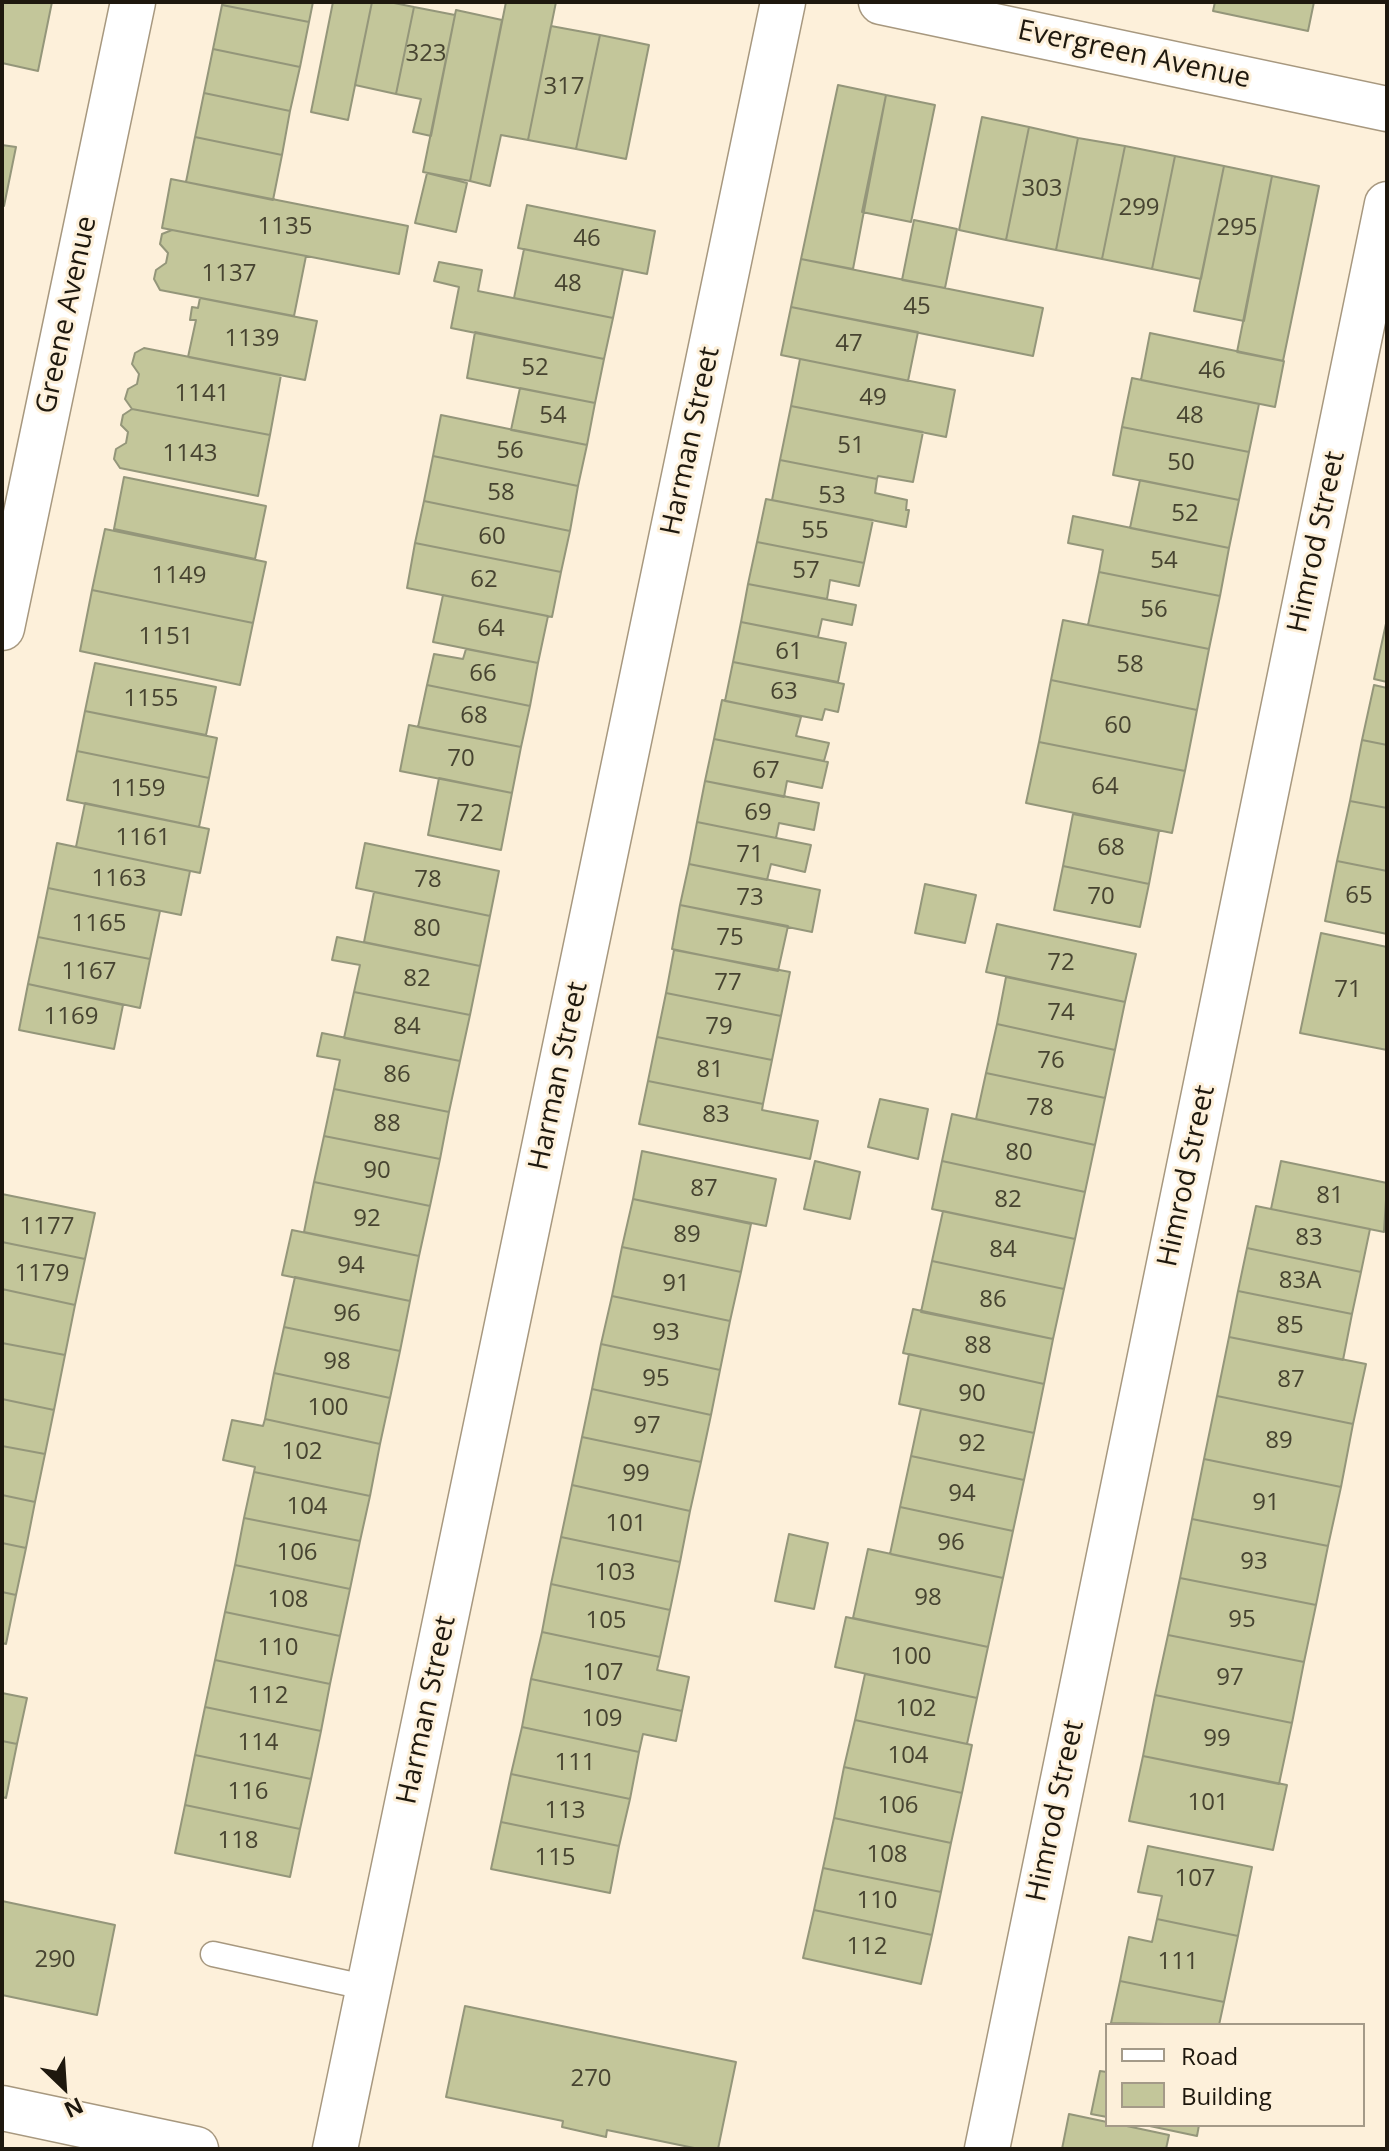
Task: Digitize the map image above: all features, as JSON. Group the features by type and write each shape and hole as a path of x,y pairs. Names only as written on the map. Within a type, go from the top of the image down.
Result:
{"street":[{"name":"Greene Avenue","path":"2,628 133,2"},
{"name":"Harman Street","path":"335,2149 783,2"},
{"name":"Evergreen Avenue","path":"881,2 1387,109"},
{"name":"Himrod Street","path":"987,2149 1387,204"},
{"path":"2,2108 196,2149"}],"lane":[{"path":"213,1954 369,1988"}],"building":[{"path":"2,2 52,2 38,71 2,63"},
{"path":"223,2 313,2 309,22 222,5"},
{"path":"333,2 372,2 348,120 311,112"},
{"path":"372,2 414,7 396,94 355,85"},
{"path":"506,2 556,2 528,140 501,135 490,186 470,181"},
{"path":"1215,2 1314,2 1308,31 1213,11"},
{"path":"222,5 309,22 300,67 213,49"},
{"path":"414,7 455,15 431,136 413,132 421,99 396,94"},
{"path":"456,10 502,20 470,181 423,172"},
{"path":"551,26 600,35 576,149 528,140"},
{"path":"600,35 649,45 626,159 576,149"},
{"path":"213,49 300,67 290,111 204,93"},
{"path":"838,85 886,95 853,269 801,259"},
{"path":"204,93 290,111 282,155 195,137"},
{"path":"886,95 935,105 911,222 862,212"},
{"path":"982,117 1029,127 1006,240 959,230"},
{"path":"1029,127 1078,138 1056,250 1006,240"},
{"path":"195,137 282,155 273,200 186,182"},
{"path":"1078,138 1125,146 1102,259 1056,250"},
{"path":"2,145 16,147 4,206 2,205"},
{"path":"1125,146 1175,156 1152,269 1102,259"},
{"path":"1175,156 1224,166 1201,279 1152,269"},
{"path":"1224,166 1272,176 1244,321 1194,311"},
{"path":"427,173 467,183 456,232 415,223"},
{"path":"1272,176 1319,186 1283,361 1237,352"},
{"path":"171,179 408,226 399,274 162,228"},
{"path":"527,205 655,231 647,274 518,248"},
{"path":"914,220 957,229 945,288 902,280"},
{"path":"172,230 306,256 294,316 160,290 154,279 156,270 166,263 168,253 160,244 162,234"},
{"path":"524,249 623,269 613,318 514,298"},
{"path":"801,259 1043,308 1033,356 791,307"},
{"path":"439,262 482,270 478,291 613,318 604,359 451,328 459,287 434,281"},
{"path":"200,298 317,321 305,380 188,357 196,320 190,320 192,307 198,308"},
{"path":"791,307 918,332 908,381 781,355"},
{"path":"475,332 604,359 595,403 467,378"},
{"path":"1150,333 1284,361 1275,407 1141,380"},
{"path":"144,348 281,375 270,435 132,409 125,399 128,389 137,384 139,374 132,364 135,353"},
{"path":"800,359 955,390 946,437 791,406"},
{"path":"1132,378 1259,404 1249,452 1122,427"},
{"path":"520,388 595,403 587,445 511,430"},
{"path":"791,406 923,432 913,482 878,476 877,479 780,460"},
{"path":"132,409 270,435 258,496 120,468 114,459 116,449 126,443 128,432 121,425 123,415"},
{"path":"441,415 587,445 578,486 433,456"},
{"path":"1122,427 1249,452 1239,500 1113,475"},
{"path":"433,456 578,486 570,531 424,501"},
{"path":"780,460 877,479 875,493 907,500 906,527 772,500"},
{"path":"124,477 266,506 255,559 114,529"},
{"path":"1140,480 1239,500 1229,548 1130,528"},
{"path":"766,499 873,520 864,563 757,542"},
{"path":"424,501 570,531 561,572 415,543"},
{"path":"1073,516 1229,548 1220,596 1099,572 1103,550 1068,543"},
{"path":"105,529 266,562 253,623 92,590"},
{"path":"757,542 864,563 859,586 830,580 827,599 748,584"},
{"path":"415,543 561,572 552,617 407,588"},
{"path":"1099,572 1220,596 1209,649 1088,625"},
{"path":"748,584 856,605 852,625 822,619 818,637 741,622"},
{"path":"92,590 253,623 240,685 80,651"},
{"path":"443,595 548,616 538,663 433,642"},
{"path":"1387,619 1387,682 1374,679"},
{"path":"1063,620 1209,649 1197,710 1051,680"},
{"path":"741,622 846,643 838,682 733,662"},
{"path":"466,649 538,663 530,706 427,685 434,654 463,659"},
{"path":"733,662 844,684 838,712 825,709 822,720 725,701"},
{"path":"95,663 216,687 206,735 85,711"},
{"path":"1051,680 1197,710 1185,771 1039,742"},
{"path":"427,685 530,706 521,747 418,727"},
{"path":"1374,685 1387,688 1387,745 1362,740"},
{"path":"722,700 801,717 796,736 829,743 824,761 714,739"},
{"path":"85,711 217,738 209,778 77,751"},
{"path":"409,725 521,747 512,793 400,771"},
{"path":"714,739 828,762 822,788 787,781 784,797 705,781"},
{"path":"1362,740 1387,745 1387,808 1350,801"},
{"path":"1039,742 1185,771 1172,833 1026,803"},
{"path":"77,751 209,778 199,827 67,800"},
{"path":"439,778 512,793 501,850 428,835"},
{"path":"705,781 819,803 814,830 779,823 776,838 697,822"},
{"path":"1350,801 1387,808 1387,871 1337,861"},
{"path":"85,803 209,829 200,873 76,847"},
{"path":"1073,814 1159,831 1149,884 1063,866"},
{"path":"697,822 811,845 805,872 771,864 767,880 689,864"},
{"path":"57,843 190,871 181,915 48,888"},
{"path":"365,843 499,871 490,916 356,888"},
{"path":"1337,861 1387,871 1387,934 1325,921"},
{"path":"689,864 820,890 812,932 680,905"},
{"path":"1063,866 1149,884 1140,927 1054,910"},
{"path":"925,884 976,895 965,943 915,933"},
{"path":"48,888 160,911 150,959 38,937"},
{"path":"374,892 490,916 480,966 364,942"},
{"path":"680,905 788,926 778,971 672,949"},
{"path":"997,924 1136,954 1125,1002 986,972"},
{"path":"1321,933 1387,947 1387,1050 1300,1033"},
{"path":"38,937 150,959 140,1008 28,984"},
{"path":"337,937 480,966 470,1015 354,992 360,965 332,960"},
{"path":"674,950 790,972 781,1016 666,993"},
{"path":"1006,977 1125,1002 1115,1050 997,1024"},
{"path":"28,984 123,1005 114,1049 19,1030"},
{"path":"354,992 470,1015 460,1061 344,1038"},
{"path":"666,993 781,1016 772,1060 657,1037"},
{"path":"997,1024 1115,1050 1105,1098 986,1073"},
{"path":"322,1033 460,1061 449,1112 334,1089 340,1060 317,1056"},
{"path":"657,1037 772,1060 763,1104 648,1081"},
{"path":"986,1073 1105,1098 1095,1145 976,1119"},
{"path":"648,1081 763,1104 762,1110 818,1121 810,1159 639,1124"},
{"path":"334,1089 449,1112 440,1159 324,1136"},
{"path":"880,1099 928,1109 918,1159 868,1147"},
{"path":"952,1114 1095,1145 1085,1192 942,1161"},
{"path":"324,1136 440,1159 430,1206 314,1182"},
{"path":"642,1151 776,1179 766,1226 633,1199"},
{"path":"815,1161 860,1172 850,1219 804,1209"},
{"path":"942,1161 1085,1192 1075,1239 932,1209"},
{"path":"1281,1161 1387,1183 1384,1232 1271,1209"},
{"path":"314,1182 430,1206 419,1256 304,1232"},
{"path":"2,1194 95,1213 85,1259 2,1242"},
{"path":"633,1199 751,1224 741,1272 622,1247"},
{"path":"1256,1206 1370,1229 1361,1272 1247,1248"},
{"path":"943,1211 1075,1239 1064,1289 932,1261"},
{"path":"292,1230 419,1256 410,1301 282,1275"},
{"path":"2,1242 85,1259 75,1305 2,1289"},
{"path":"622,1247 741,1272 730,1321 612,1296"},
{"path":"1247,1248 1361,1272 1352,1314 1238,1291"},
{"path":"932,1261 1064,1289 1053,1339 921,1312"},
{"path":"295,1277 410,1301 400,1351 284,1327"},
{"path":"2,1289 75,1305 65,1355 2,1343"},
{"path":"1238,1291 1352,1314 1343,1360 1229,1337"},
{"path":"612,1296 730,1321 720,1370 601,1344"},
{"path":"913,1309 1053,1339 1044,1384 903,1353"},
{"path":"284,1327 400,1351 390,1398 274,1373"},
{"path":"1229,1337 1366,1364 1353,1424 1217,1396"},
{"path":"2,1343 65,1355 54,1410 2,1399"},
{"path":"601,1344 720,1370 711,1415 592,1389"},
{"path":"909,1354 1044,1384 1034,1433 899,1404"},
{"path":"274,1373 390,1398 380,1444 265,1419"},
{"path":"592,1389 711,1415 701,1462 582,1437"},
{"path":"1217,1396 1353,1424 1341,1487 1204,1459"},
{"path":"2,1399 54,1410 45,1454 2,1446"},
{"path":"921,1409 1034,1433 1024,1480 911,1456"},
{"path":"265,1419 380,1444 370,1496 254,1472 255,1467 223,1460 232,1420 263,1426"},
{"path":"582,1437 701,1462 690,1511 572,1485"},
{"path":"2,1446 45,1454 35,1502 2,1495"},
{"path":"911,1456 1024,1480 1013,1531 900,1507"},
{"path":"1204,1459 1341,1487 1328,1546 1192,1519"},
{"path":"254,1472 370,1496 360,1541 244,1518"},
{"path":"572,1485 690,1511 680,1562 561,1537"},
{"path":"2,1495 35,1502 26,1548 2,1543"},
{"path":"900,1507 1013,1531 1003,1578 890,1554"},
{"path":"244,1518 360,1541 350,1589 235,1565"},
{"path":"1192,1519 1328,1546 1316,1605 1180,1578"},
{"path":"789,1534 828,1543 814,1609 775,1601"},
{"path":"561,1537 680,1562 670,1610 551,1584"},
{"path":"2,1543 26,1548 16,1595 2,1592"},
{"path":"868,1549 1003,1578 988,1647 853,1618"},
{"path":"235,1565 350,1589 340,1636 225,1612"},
{"path":"1180,1578 1316,1605 1304,1662 1168,1635"},
{"path":"551,1584 670,1610 660,1657 542,1632"},
{"path":"2,1592 16,1595 6,1644 2,1643"},
{"path":"225,1612 340,1636 330,1684 215,1660"},
{"path":"846,1617 988,1647 977,1698 835,1667"},
{"path":"542,1632 660,1657 657,1670 689,1677 682,1711 531,1679"},
{"path":"1168,1635 1304,1662 1292,1723 1155,1695"},
{"path":"215,1660 330,1684 321,1731 205,1707"},
{"path":"865,1674 977,1698 967,1744 855,1720"},
{"path":"531,1679 682,1711 676,1741 643,1734 639,1752 522,1727"},
{"path":"2,1693 27,1698 17,1744 2,1741"},
{"path":"1155,1695 1292,1723 1279,1784 1143,1756"},
{"path":"205,1707 321,1731 311,1779 195,1755"},
{"path":"855,1720 972,1745 962,1793 844,1767"},
{"path":"522,1727 639,1752 630,1799 511,1774"},
{"path":"2,1741 17,1744 6,1798 2,1797"},
{"path":"195,1755 311,1779 300,1829 185,1805"},
{"path":"1143,1756 1287,1785 1273,1850 1129,1821"},
{"path":"844,1767 962,1793 951,1843 834,1818"},
{"path":"511,1774 630,1799 619,1846 501,1822"},
{"path":"185,1805 300,1829 290,1877 175,1853"},
{"path":"834,1818 951,1843 941,1892 823,1868"},
{"path":"501,1822 619,1846 610,1893 491,1869"},
{"path":"1148,1846 1252,1867 1238,1936 1157,1919 1162,1896 1138,1892"},
{"path":"823,1868 941,1892 932,1935 814,1910"},
{"path":"2,1901 115,1925 97,2015 2,1995"},
{"path":"814,1910 932,1935 921,1984 803,1958"},
{"path":"1157,1919 1238,1936 1224,2002 1120,1981 1129,1937 1152,1942"},
{"path":"1120,1981 1224,2002 1219,2023 1111,2023"},
{"path":"465,2006 736,2062 718,2149 699,2149 607,2130 606,2137 562,2127 563,2121 446,2097"},
{"path":"1100,2071 1105,2072 1105,2117 1091,2114"},
{"path":"1069,2114 1105,2122 1105,2127 1131,2127 1169,2135 1166,2149 1062,2149"},
{"path":"1154,2127 1199,2127 1197,2136"}]}
